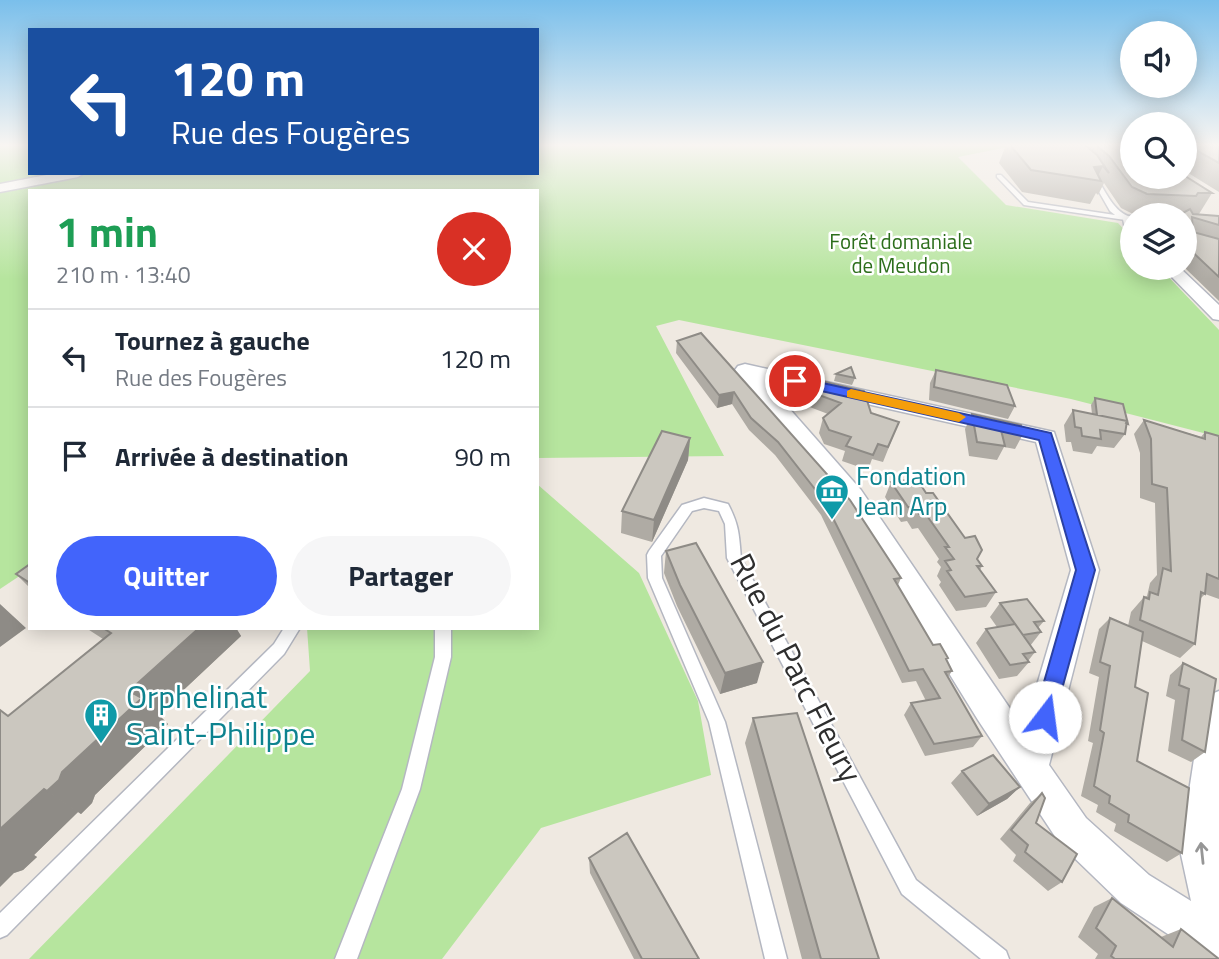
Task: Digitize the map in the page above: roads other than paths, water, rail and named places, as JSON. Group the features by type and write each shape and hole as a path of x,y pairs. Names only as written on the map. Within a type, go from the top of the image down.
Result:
{"street":[{"path":"1183,280 1219,316"},
{"path":"1031,766 1086,570 1046,437 745,370 852,496 990,709 1073,831 1126,881 1219,943"},
{"path":"1219,707 1199,850 1212,905 1219,919"}],"lane":[{"path":"1012,190 1026,204 1087,210 1120,218"},
{"path":"1101,190 1114,211 1120,214"},
{"path":"1072,201 1087,210"},
{"path":"1087,210 1099,205"},
{"name":"Rue du Parc Fleury","path":"776,959 718,722 655,578 654,555 687,508 704,503 723,508 732,524 734,558 909,887 998,959"},
{"path":"0,928 279,649 292,630"},
{"path":"346,959 411,789 443,657 443,630"}],"place":[{"name":"Fondation Jean Arp","path":"832,521"},
{"name":"Orphelinat Saint-Philippe","path":"101,745"}],"park label":[{"name":"Forêt domaniale de Meudon","path":"901,254"}]}
